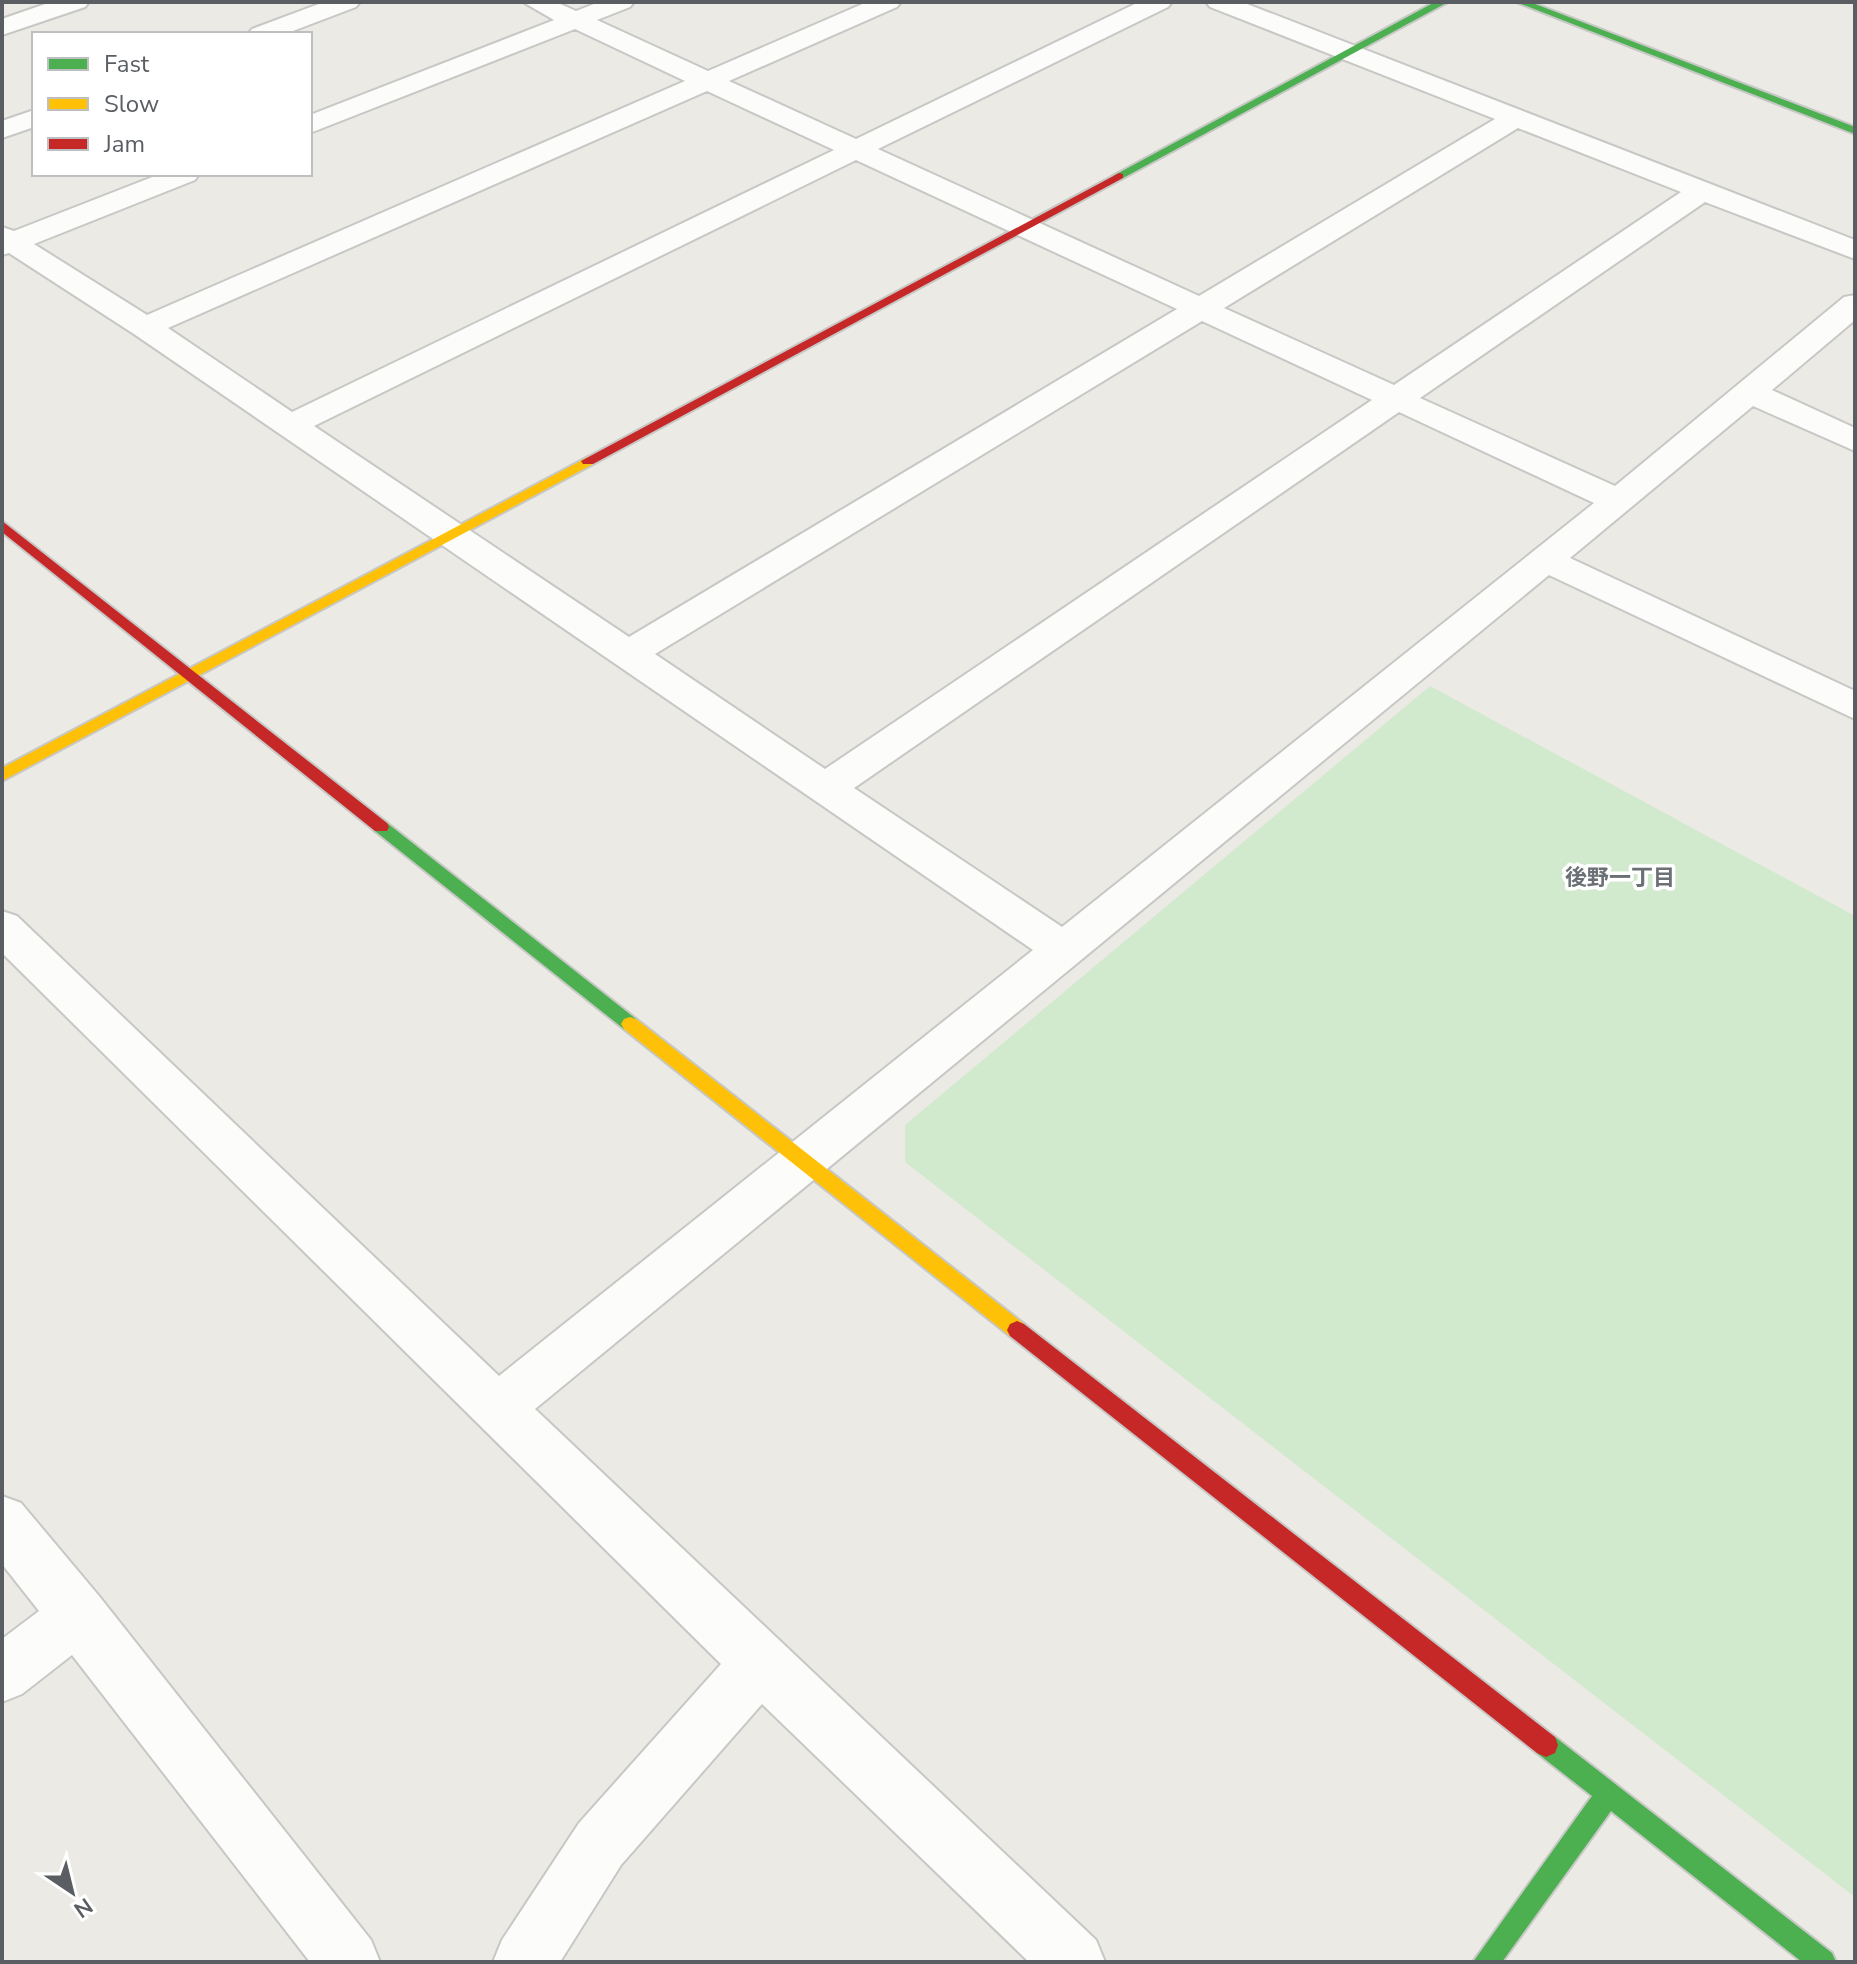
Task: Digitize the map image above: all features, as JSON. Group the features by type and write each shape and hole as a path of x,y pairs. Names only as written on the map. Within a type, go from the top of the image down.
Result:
{"street":[{"path":"2,27 76,2"},
{"path":"266,32 347,2"},
{"path":"536,2 1618,501"},
{"path":"312,124 621,2"},
{"path":"145,327 888,2"},
{"path":"289,426 853,148 1159,2"},
{"path":"1219,2 1349,51 1513,120 1855,250"},
{"path":"2,775 454,536 1443,2"},
{"path":"1521,2 1855,131"},
{"path":"2,130 32,119"},
{"path":"628,654 1513,120"},
{"path":"5,242 180,176"},
{"path":"825,788 1700,192"},
{"path":"5,242 145,327 1064,950"},
{"path":"499,1407 804,1163 1852,310"},
{"path":"1750,392 1855,441"},
{"path":"2,525 804,1163 1823,1962"},
{"path":"1545,560 1855,706"},
{"path":"2,927 760,1663 1074,1962"},
{"path":"2,1521 349,1962"},
{"path":"2,1674 79,1615"},
{"path":"524,1962 600,1844 760,1663"},
{"path":"1486,1962 1608,1795"}],"green space":[{"path":"1430,686 1855,916 1855,1897 905,1162 905,1125"}],"traffic: fast":[{"path":"1119,176 1443,2"},
{"path":"1521,2 1855,131"},
{"path":"381,827 630,1024"},
{"path":"1546,1745 1823,1962"},
{"path":"1486,1962 1608,1795"}],"traffic: slow":[{"path":"2,775 588,461"},
{"path":"630,1024 1017,1330"}],"traffic: jam":[{"path":"588,461 1119,176"},
{"path":"2,525 381,827"},
{"path":"1017,1330 1546,1745"}],"district":[{"name":"後野一丁目","path":"1620,877"}]}
